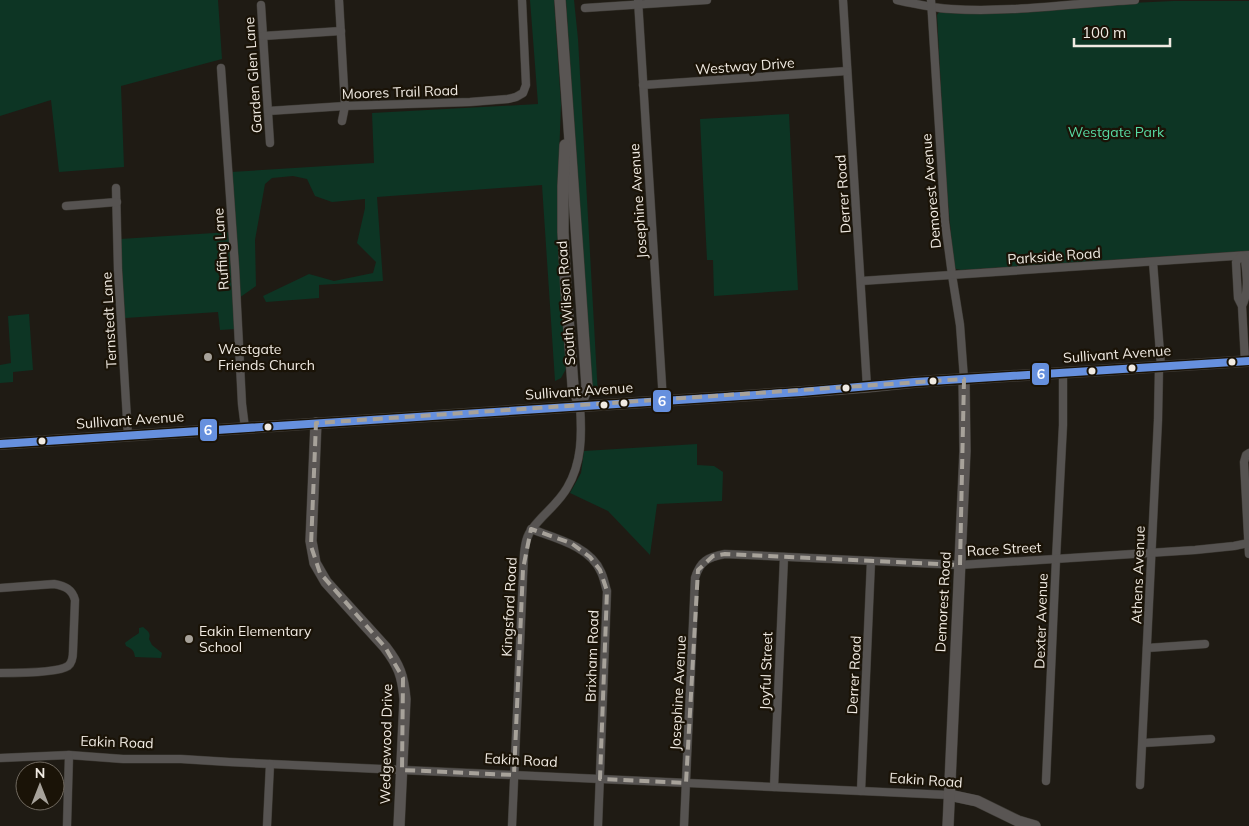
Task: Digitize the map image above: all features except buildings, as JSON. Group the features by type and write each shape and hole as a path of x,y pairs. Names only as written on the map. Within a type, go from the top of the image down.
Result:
{"main road":[{"name":"South Wilson Road","path":"560,0 567,109 563,232 572,386 580,406"},
{"name":"Sullivant Avenue","path":"0,444 1247,361"},
{"name":"Demorest Road","path":"948,826 965,451 964,379"},
{"name":"Wedgewood Drive","path":"316,424 311,541 315,563 326,582 385,647 393,658 402,678 405,698 399,826"},
{"name":"Eakin Road","path":"948,795 977,801 1018,821 1035,826"}],"street":[{"path":"339,0 345,106 342,121"},
{"name":"Moores Trail Road","path":"268,111 462,102 516,97 523,93 526,85 522,0"},
{"path":"585,8 639,2 707,0"},
{"name":"Derrer Road","path":"843,0 867,387"},
{"path":"897,0 931,3 950,9 1004,10 1019,4 1135,0"},
{"name":"Josephine Avenue","path":"639,2 663,401"},
{"name":"Demorest Avenue","path":"931,3 945,212 960,325 964,379"},
{"name":"Garden Glen Lane","path":"261,5 270,143"},
{"path":"263,36 341,31"},
{"name":"Ruffing Lane","path":"221,68 245,428"},
{"name":"Westway Drive","path":"643,85 847,71"},
{"name":"Ternstedt Lane","path":"116,188 118,270 128,436"},
{"path":"66,206 117,202"},
{"path":"1245,256 1246,297 1242,306 1247,361"},
{"name":"Parkside Road","path":"861,281 1245,256"},
{"name":"Athens Avenue","path":"1140,785 1160,366 1153,262"},
{"name":"Dexter Avenue","path":"1046,781 1063,425 1063,373"},
{"path":"531,529 566,490 576,468 582,428 580,406"},
{"path":"1249,453 1246,455 1244,462 1249,554"},
{"name":"Kingsford Road","path":"512,826 523,570 526,540 531,529"},
{"name":"Brixham Road","path":"531,529 571,544 590,557 600,570 607,591 598,826"},
{"name":"Race Street","path":"703,563 713,556 725,554 960,565 1195,550 1249,543"},
{"name":"Joyful Street","path":"774,787 784,557"},
{"name":"Derrer Road","path":"861,791 872,561"},
{"name":"Josephine Avenue","path":"684,826 696,578 698,570 703,563"},
{"path":"0,588 61,585 70,590 75,600 73,651 69,665 51,670 0,674"},
{"path":"1147,648 1205,644"},
{"path":"1143,743 1211,738"},
{"path":"67,826 69,755"},
{"name":"Eakin Road","path":"0,758 69,755 181,759 948,795"},
{"path":"267,826 270,764"}],"highlighted area":[{"path":"964,379 960,565 725,554 713,556 698,570 686,783 600,779 607,591 600,570 590,557 571,543 531,529 523,569 514,775 402,770 403,678 385,647 320,573 311,546 316,423"}],"green space":[{"path":"0,0 218,0 222,59 121,86 124,167 59,172 51,100 0,116"},
{"path":"530,0 554,0 561,105 558,232 567,367 561,378 555,381 542,185 377,197 383,281 319,285 319,298 266,302 263,296 309,274 334,281 373,273 376,262 357,243 365,208 365,199 332,202 315,196 307,179 293,176 272,178 265,184 255,240 256,286 239,298 231,172 374,163 372,113 538,104"},
{"path":"566,0 574,0 578,39 598,396 591,386"},
{"name":"Westgate Park","path":"1173,1 1249,1 1249,251 956,269 954,266 946,181 937,15 939,12"},
{"path":"789,114 798,290 714,296 713,260 707,260 700,119"},
{"path":"230,232 235,329 220,330 218,312 125,318 120,239"},
{"path":"29,314 33,370 13,372 13,382 0,383 0,365 11,363 8,316"},
{"path":"697,444 697,465 714,466 723,472 722,501 657,504 650,555 608,511 570,493 581,473 584,451"},
{"path":"143,627 149,632 149,639 152,645 162,653 161,658 135,657 132,650 126,646 125,643 139,633 139,628"}],"transit line":[{"name":"6","path":"0,444 1249,361"}],"place":[{"name":"Westgate Friends Church","path":"208,357"},
{"name":"Eakin Elementary School","path":"189,639"}]}
